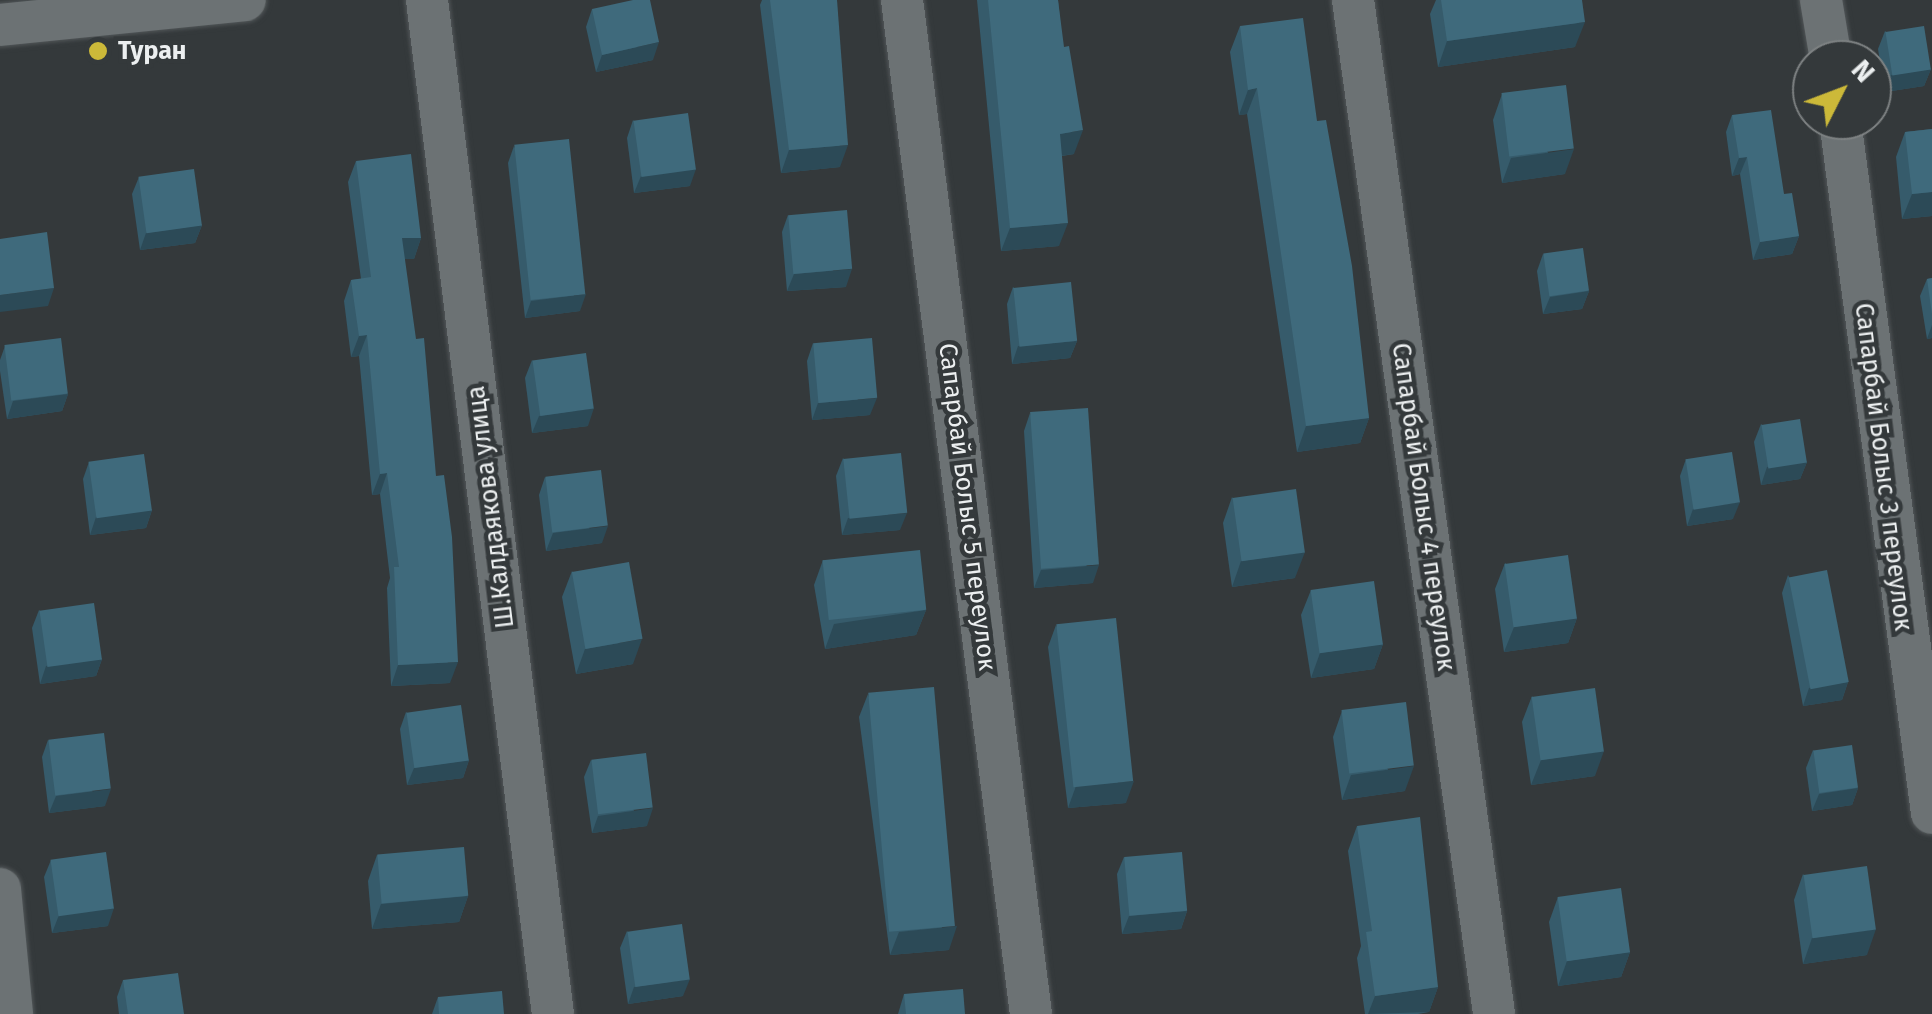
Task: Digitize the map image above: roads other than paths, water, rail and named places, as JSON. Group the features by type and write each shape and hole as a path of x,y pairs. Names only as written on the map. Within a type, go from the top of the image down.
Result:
{"street":[{"path":"0,25 246,0"},
{"name":"Ш.Калдаякова улица","path":"427,0 553,1014"},
{"name":"Сапарбай Болыс 5 переулок","path":"902,0 1030,1014"},
{"name":"Сапарбай Болыс 4 переулок","path":"1354,0 1494,1014"},
{"path":"1821,0 1827,40"},
{"name":"Сапарбай Болыс 3 переулок","path":"1843,140 1932,812"},
{"path":"0,888 12,1014"}],"place":[{"name":"Туран","path":"98,51"}]}
